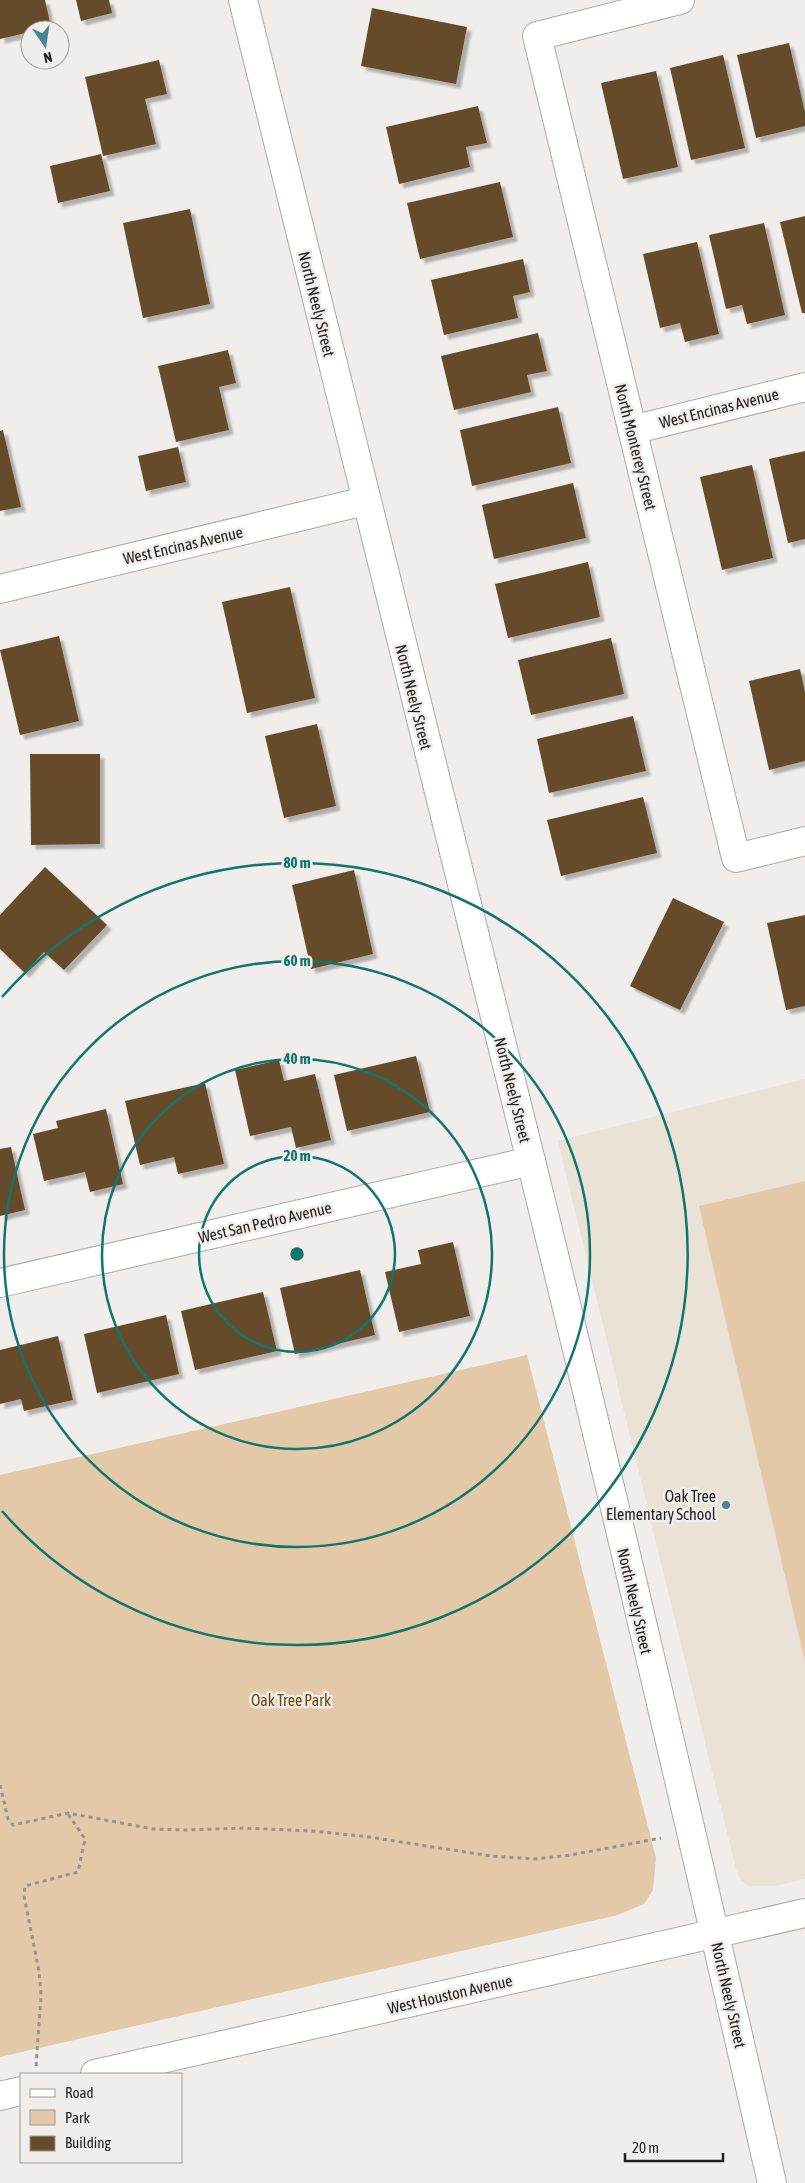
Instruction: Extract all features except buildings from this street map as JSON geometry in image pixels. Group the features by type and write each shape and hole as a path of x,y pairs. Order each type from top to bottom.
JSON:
{"street":[{"name":"North Neely Street","path":"242,0 365,502 531,1162 691,1832 772,2183"},
{"name":"North Monterey Street","path":"680,0 538,36 736,858 805,841"},
{"name":"West Encinas Avenue","path":"632,430 805,387"},
{"name":"West Encinas Avenue","path":"0,589 365,502"},
{"name":"West San Pedro Avenue","path":"0,1283 531,1162"},
{"name":"West Houston Avenue","path":"98,2073 805,1913"},
{"path":"0,2096 20,2091"}],"path":[{"path":"0,1785 8,1819 13,1825 68,1813 153,1829 243,1828 313,1831 369,1837 491,1856 535,1859 691,1832"},
{"path":"36,2073 41,1996 39,1971 24,1896 24,1886 78,1872 85,1839 68,1813"}],"shaded area":[{"name":"Oak Tree Elementary School","path":"805,1079 805,1879 775,1886 750,1886 741,1881 736,1869 558,1141"}],"green space":[{"path":"805,1181 805,1662 699,1206"},
{"name":"Oak Tree Park","path":"527,1355 656,1858 653,1890 644,1904 618,1915 0,2057 0,1475"}],"place":[{"name":"Oak Tree Elementary School","path":"726,1505"}]}
